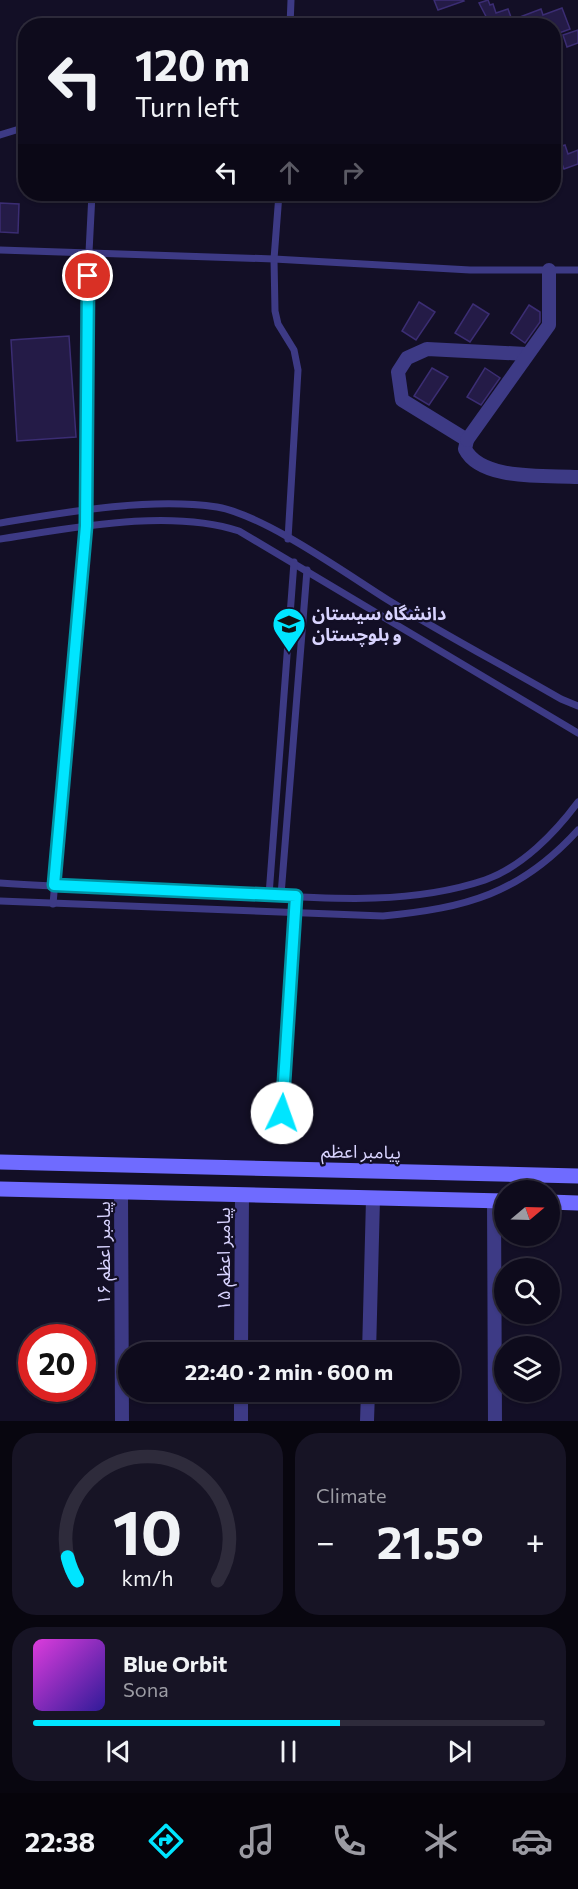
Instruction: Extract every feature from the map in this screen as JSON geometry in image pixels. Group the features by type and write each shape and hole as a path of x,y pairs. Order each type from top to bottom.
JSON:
{"main road":[{"name":"پیامبر اعظم","path":"0,1162 578,1176"},
{"path":"0,1189 494,1201"},
{"path":"560,1202 578,1203"}],"street":[{"path":"549,270 549,325 526,354 467,440 465,449 469,457 496,472 578,477"},
{"path":"467,440 402,400 398,372 407,358 428,349 526,354"},
{"name":"پیامبر اعظم ۱۶","path":"121,1192 122,1421"},
{"name":"پیامبر اعظم ۱۵","path":"242,1195 242,1342"},
{"path":"369,1342 374,1199"},
{"path":"495,1421 497,1246"},
{"path":"241,1402 241,1421"},
{"path":"367,1421 368,1402"}],"lane":[{"path":"290,18 291,0"},
{"path":"0,135 18,129"},
{"path":"53,903 86,526 92,201"},
{"path":"278,201 274,259 275,311 278,324 294,350 298,370 288,539"},
{"path":"0,250 274,259 470,270 578,270"},
{"path":"0,523 86,510 190,504 220,508 247,517 288,539 402,609 561,699 578,706"},
{"path":"217,524 220,508"},
{"path":"0,539 86,526 192,520 217,524 239,531 578,732"},
{"path":"269,895 294,562"},
{"path":"281,895 307,570"},
{"path":"0,883 296,896 414,896 446,891 487,879 510,868 534,850 578,802"},
{"path":"0,901 383,916 449,907 494,894 518,882 545,864 578,830"},
{"path":"282,1113 296,896"}],"building":[{"path":"434,0 463,0 464,1 438,10"},
{"path":"488,0 490,5 493,4 496,13 508,9 511,18 487,18 479,3"},
{"path":"562,8 570,29 561,32 561,18 517,18 541,9 543,15"},
{"path":"578,30 578,43 567,47 563,35"},
{"path":"561,144 562,146 565,145 568,154 578,150 578,164 564,169 561,162"},
{"path":"0,203 19,204 18,233 0,232"},
{"path":"419,302 435,312 416,340 402,331"},
{"path":"473,304 489,314 470,342 455,333"},
{"path":"529,305 540,312 540,322 525,343 511,333"},
{"path":"69,336 76,437 17,441 11,340"},
{"path":"432,368 448,377 429,405 414,396"},
{"path":"485,368 500,378 481,405 467,397"}],"place":[{"name":"دانشگاه سیستان و بلوچستان","path":"289,653"}],"route":[{"path":"88,276 86,526 54,885 296,896 282,1113"}]}
